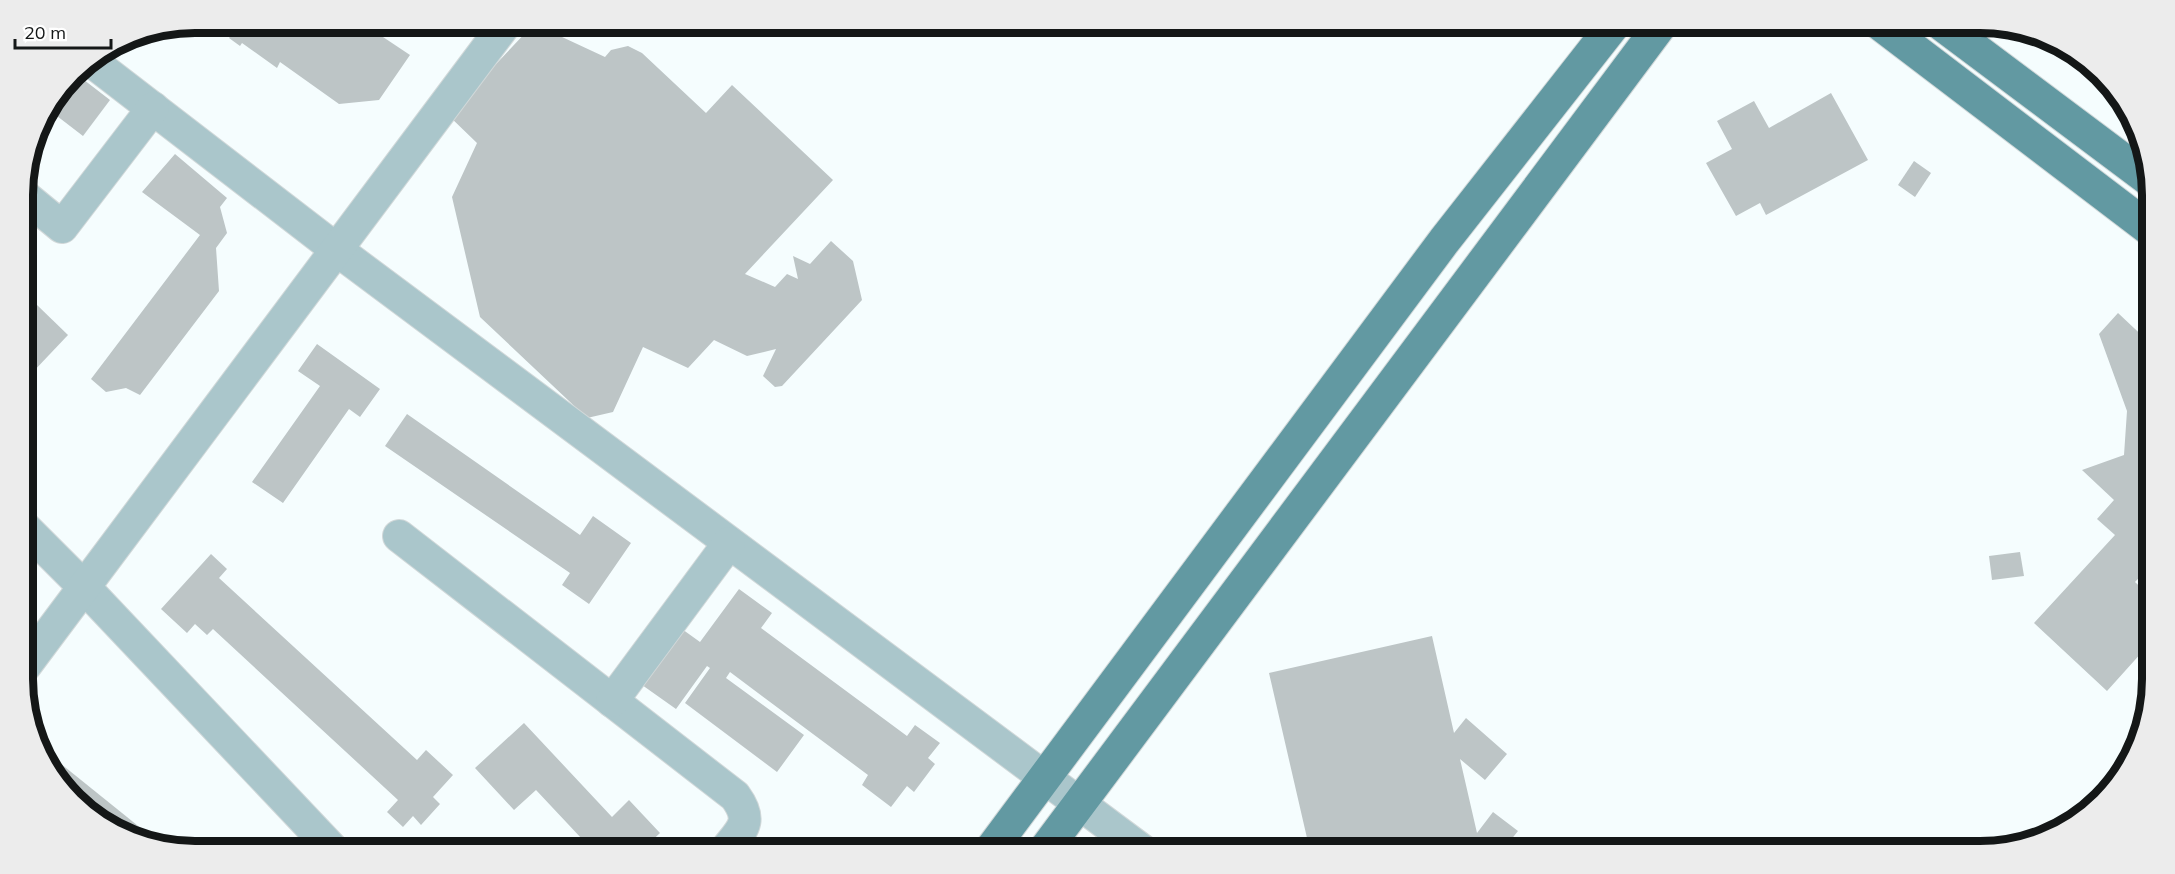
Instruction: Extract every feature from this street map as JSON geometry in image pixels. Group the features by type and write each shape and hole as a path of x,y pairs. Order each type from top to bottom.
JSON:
{"main road":[{"path":"998,841 1444,241 1606,33"},
{"path":"1052,841 1654,33"},
{"path":"1893,33 2142,223"},
{"path":"1955,33 2141,173"}],"street":[{"path":"33,657 498,33"},
{"path":"98,66 337,250 1130,841"},
{"path":"33,203 62,228 153,108"},
{"path":"33,536 325,841"},
{"path":"399,536 735,796 745,809 744,827 733,841"},
{"path":"612,701 729,543"}],"building":[{"path":"233,33 377,33 410,55 379,100 339,104 280,62 277,68 242,43 240,46 229,38"},
{"path":"525,33 553,33 605,57 611,50 628,46 642,53 706,113 732,85 833,180 745,274 775,287 787,274 798,279 793,256 810,264 831,241 853,261 862,300 782,386 775,387 763,376 776,349 747,356 714,340 688,368 643,347 613,412 587,418 480,317 452,197 477,143 448,115"},
{"path":"82,78 110,100 83,136 57,116 49,125 66,96"},
{"path":"1831,93 1868,160 1766,215 1760,203 1736,216 1706,163 1732,149 1717,121 1754,101 1769,128"},
{"path":"175,154 227,198 220,207 227,233 216,248 219,291 140,395 126,388 106,392 91,379 200,235 142,192"},
{"path":"1914,161 1931,173 1915,197 1898,185"},
{"path":"37,305 68,335 33,372 33,309"},
{"path":"2118,313 2142,336 2142,575 2135,582 2142,589 2142,652 2107,691 2034,623 2115,535 2097,519 2114,500 2082,470 2124,455 2127,411 2099,334"},
{"path":"317,344 380,389 360,417 349,409 283,503 252,482 320,386 298,371"},
{"path":"407,414 580,535 593,516 631,543 589,604 562,585 570,573 385,446"},
{"path":"2020,552 2024,576 1992,580 1989,556"},
{"path":"211,554 227,569 219,578 417,760 426,750 453,775 433,797 440,804 421,825 413,816 403,827 387,812 398,800 213,629 207,635 195,624 187,633 161,609"},
{"path":"739,589 772,613 761,628 907,736 915,725 940,743 928,758 935,764 914,792 907,786 891,807 862,785 868,775 730,672 726,678 804,735 777,772 685,703 710,668 707,666 676,709 635,680 675,624 700,642"},
{"path":"1432,636 1454,733 1466,718 1507,754 1485,780 1460,759 1477,833 1493,812 1518,831 1510,841 1308,841 1269,673"},
{"path":"524,723 612,817 629,800 660,833 652,841 580,841 582,839 536,790 514,810 475,768"},
{"path":"54,758 147,833 123,824 88,801 73,786"}]}
